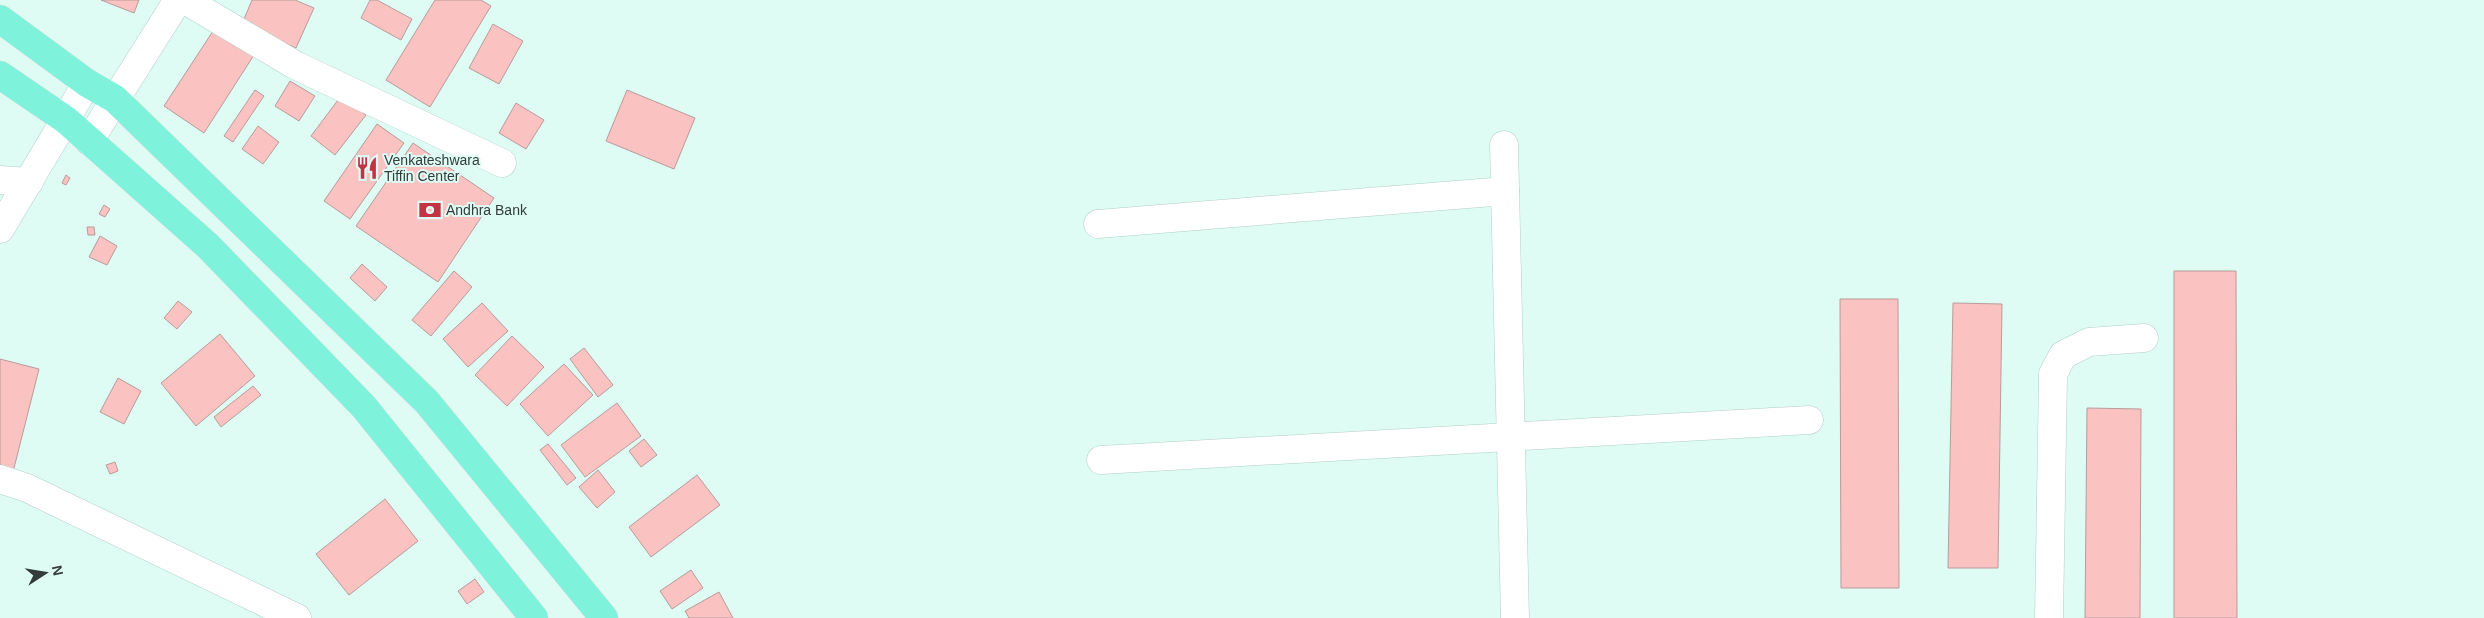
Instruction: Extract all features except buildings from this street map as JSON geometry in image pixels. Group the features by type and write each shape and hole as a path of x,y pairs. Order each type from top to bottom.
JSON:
{"highway":[{"path":"0,19 87,83 116,99 427,402 604,618"},
{"path":"0,75 66,120 208,246 364,407 534,618"}],"street":[{"path":"89,141 178,0"},
{"path":"185,0 295,65 502,162"},
{"path":"0,229 87,83"},
{"path":"1504,145 1515,618"},
{"path":"0,180 29,182"},
{"path":"1098,224 1505,191"},
{"path":"2049,618 2053,374 2063,355 2089,342 2144,338"},
{"path":"1101,460 1809,420"},
{"path":"0,479 27,488 296,618"}],"place":[{"name":"Venkateshwara Tiffin Center","path":"367,168"},
{"name":"Andhra Bank","path":"430,210"}]}
